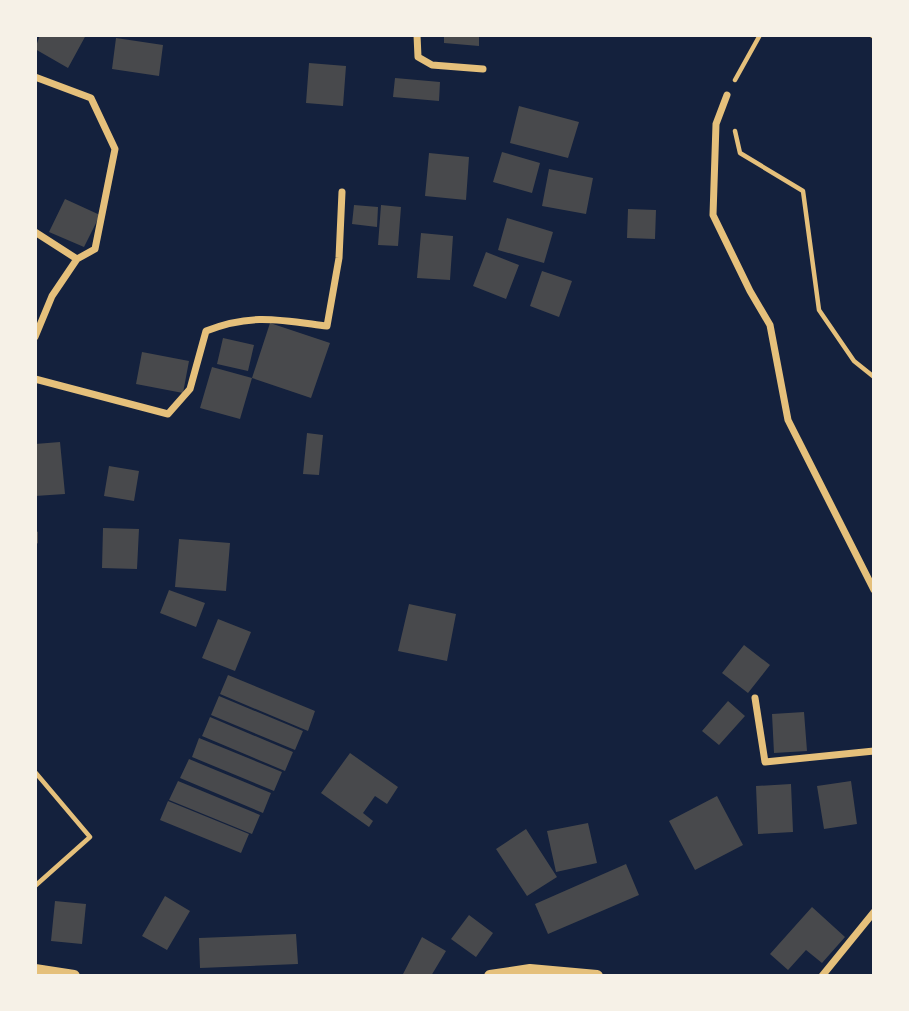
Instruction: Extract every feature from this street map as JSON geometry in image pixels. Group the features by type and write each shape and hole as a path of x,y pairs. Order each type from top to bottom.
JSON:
{"street":[{"path":"417,35 418,57 432,65 483,68"},
{"path":"35,77 91,98 115,149 95,249 78,259 52,296 35,337"},
{"path":"727,95 716,124 713,215 750,291 770,325 788,420 874,590"},
{"path":"35,379 168,414 190,390 206,331 232,320 261,318 327,326 339,258 342,192"},
{"path":"35,232 78,259"},
{"path":"755,698 765,762 874,751"},
{"path":"822,976 874,912"},
{"path":"35,970 74,976"},
{"path":"489,976 530,970 597,976"}],"path":[{"path":"760,35 727,95 740,153 803,191 819,310 854,361 874,377"},
{"path":"35,532 35,543"},
{"path":"35,772 90,837 35,886"}],"building":[{"path":"40,35 86,35 68,68 35,49"},
{"path":"444,35 479,35 479,46 444,43"},
{"path":"116,38 163,45 159,76 112,69"},
{"path":"309,63 346,66 343,106 306,103"},
{"path":"395,78 440,82 439,101 393,97"},
{"path":"519,106 579,122 568,158 510,143"},
{"path":"502,152 540,163 532,193 493,182"},
{"path":"429,153 469,157 466,200 425,196"},
{"path":"549,169 593,178 586,214 542,206"},
{"path":"65,199 100,215 84,247 49,232"},
{"path":"354,205 378,207 377,227 352,224"},
{"path":"381,205 401,207 398,246 378,245"},
{"path":"628,209 656,210 655,239 627,238"},
{"path":"507,218 553,232 544,263 498,250"},
{"path":"421,233 453,236 450,280 417,278"},
{"path":"486,252 519,265 506,299 473,286"},
{"path":"542,271 572,281 559,317 530,306"},
{"path":"270,323 330,343 311,398 252,378"},
{"path":"223,338 254,345 248,371 217,364"},
{"path":"142,352 189,361 183,393 136,384"},
{"path":"212,367 252,378 240,419 200,408"},
{"path":"307,433 323,435 319,475 303,474"},
{"path":"60,442 65,494 35,496 35,444"},
{"path":"109,466 139,471 134,501 104,496"},
{"path":"103,528 139,529 137,569 102,568"},
{"path":"179,539 230,543 226,591 175,587"},
{"path":"169,590 205,603 196,627 160,613"},
{"path":"409,604 456,614 447,661 398,651"},
{"path":"218,619 251,632 235,671 202,658"},
{"path":"744,645 770,665 748,693 722,673"},
{"path":"228,675 315,711 308,731 220,694"},
{"path":"219,696 303,731 295,750 211,715"},
{"path":"728,701 745,716 719,745 702,731"},
{"path":"804,712 807,751 774,753 772,714"},
{"path":"210,717 293,752 285,771 202,736"},
{"path":"199,738 282,772 274,791 192,757"},
{"path":"350,753 398,787 387,804 375,796 363,813 373,821 369,827 321,793"},
{"path":"189,759 271,793 263,813 180,778"},
{"path":"178,781 260,815 252,834 169,800"},
{"path":"851,781 857,824 824,829 817,786"},
{"path":"791,784 793,832 758,834 756,786"},
{"path":"717,796 743,845 695,870 669,821"},
{"path":"168,801 249,834 241,853 160,820"},
{"path":"588,823 597,863 556,872 547,831"},
{"path":"526,829 557,877 527,896 496,849"},
{"path":"626,864 639,895 548,934 535,904"},
{"path":"165,896 190,911 167,950 142,936"},
{"path":"55,901 86,904 82,944 51,941"},
{"path":"812,907 845,937 822,963 806,950 788,970 770,954"},
{"path":"469,915 493,933 476,957 451,939"},
{"path":"296,934 298,964 200,968 199,938"},
{"path":"422,937 446,951 431,976 402,976"}]}
